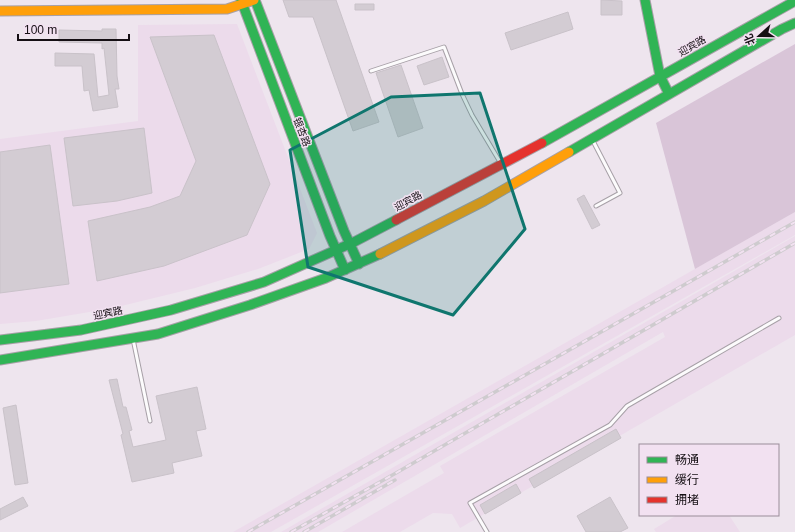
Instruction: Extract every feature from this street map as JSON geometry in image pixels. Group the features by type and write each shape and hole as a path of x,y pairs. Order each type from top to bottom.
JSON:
{"main road":[{"path":"0,10 227,9 242,2 255,0"},
{"name":"银杏路","path":"255,0 344,231 359,264"},
{"path":"645,0 660,76 669,94"},
{"name":"迎宾路","path":"0,340 82,330 171,310 264,282 350,244 502,165 795,1"},
{"name":"银杏路","path":"242,2 336,250 345,270"},
{"path":"0,360 158,334 250,305 345,270 390,250 484,201 795,23"}],"lane":[{"path":"371,71 444,47 462,94 472,115 502,165"},
{"path":"592,138 620,193 596,206"},
{"path":"487,532 470,502 610,425 627,406 779,318"},
{"path":"133,338 150,421"}],"highlighted area":[{"path":"480,93 525,229 453,315 308,267 290,150 391,97"}],"shaded area":[{"path":"237,24 317,233 309,249 258,269 195,288 113,308 36,321 0,324 0,139 138,121 138,25"},
{"path":"795,44 795,212 695,269 656,123"},
{"path":"795,212 795,235 271,532 233,532"},
{"path":"795,236 795,335 460,528 452,514 433,513 400,532 342,532 444,473 440,466 665,337 663,332 318,532 281,532"},
{"path":"675,516 730,516 740,532 656,532 654,529"}],"building":[{"path":"283,0 336,0 379,122 353,131 313,17 289,17"},
{"path":"601,0 622,1 622,15 601,15"},
{"path":"355,4 374,4 374,10 355,10"},
{"path":"568,12 573,29 511,50 505,33"},
{"path":"102,29 116,29 117,76 119,89 115,89 118,107 93,111 89,90 84,91 82,66 55,66 55,53 94,54 98,97 109,95 104,48 102,49 102,43 59,42 59,30 102,31"},
{"path":"214,35 270,184 247,235 164,266 97,281 88,221 150,207 180,196 196,161 150,37"},
{"path":"442,57 449,77 424,85 417,66"},
{"path":"401,65 423,128 398,137 376,73"},
{"path":"144,128 152,193 117,201 73,206 64,138"},
{"path":"50,145 69,284 0,293 0,152"},
{"path":"584,195 600,225 592,229 577,199"},
{"path":"117,379 123,407 126,407 132,430 129,431 133,447 166,440 156,396 197,387 206,429 196,431 202,456 172,463 174,473 132,482 121,435 123,434 109,380"},
{"path":"16,405 28,483 15,485 3,408"},
{"path":"616,429 621,438 534,488 529,479"},
{"path":"516,484 521,493 485,514 480,505"},
{"path":"23,497 28,506 0,520 0,509"},
{"path":"610,497 628,528 620,532 586,532 577,516"}],"railway":[{"path":"248,532 795,222"},
{"path":"291,532 795,243"},
{"path":"304,532 395,480"}],"traffic: fast":[{"path":"241,0 330,236 345,270"},
{"path":"255,0 344,231 359,264"},
{"path":"645,0 660,76 669,94"},
{"path":"542,143 795,1"},
{"path":"569,152 782,29 795,23"},
{"path":"0,340 81,330 171,310 264,282 354,242 396,220"},
{"path":"0,360 158,334 250,305 326,278 380,254"}],"traffic: slow":[{"path":"0,11 227,9 254,0"},
{"path":"380,254 484,201 569,152"}],"traffic: jam":[{"path":"396,220 542,143"}]}
